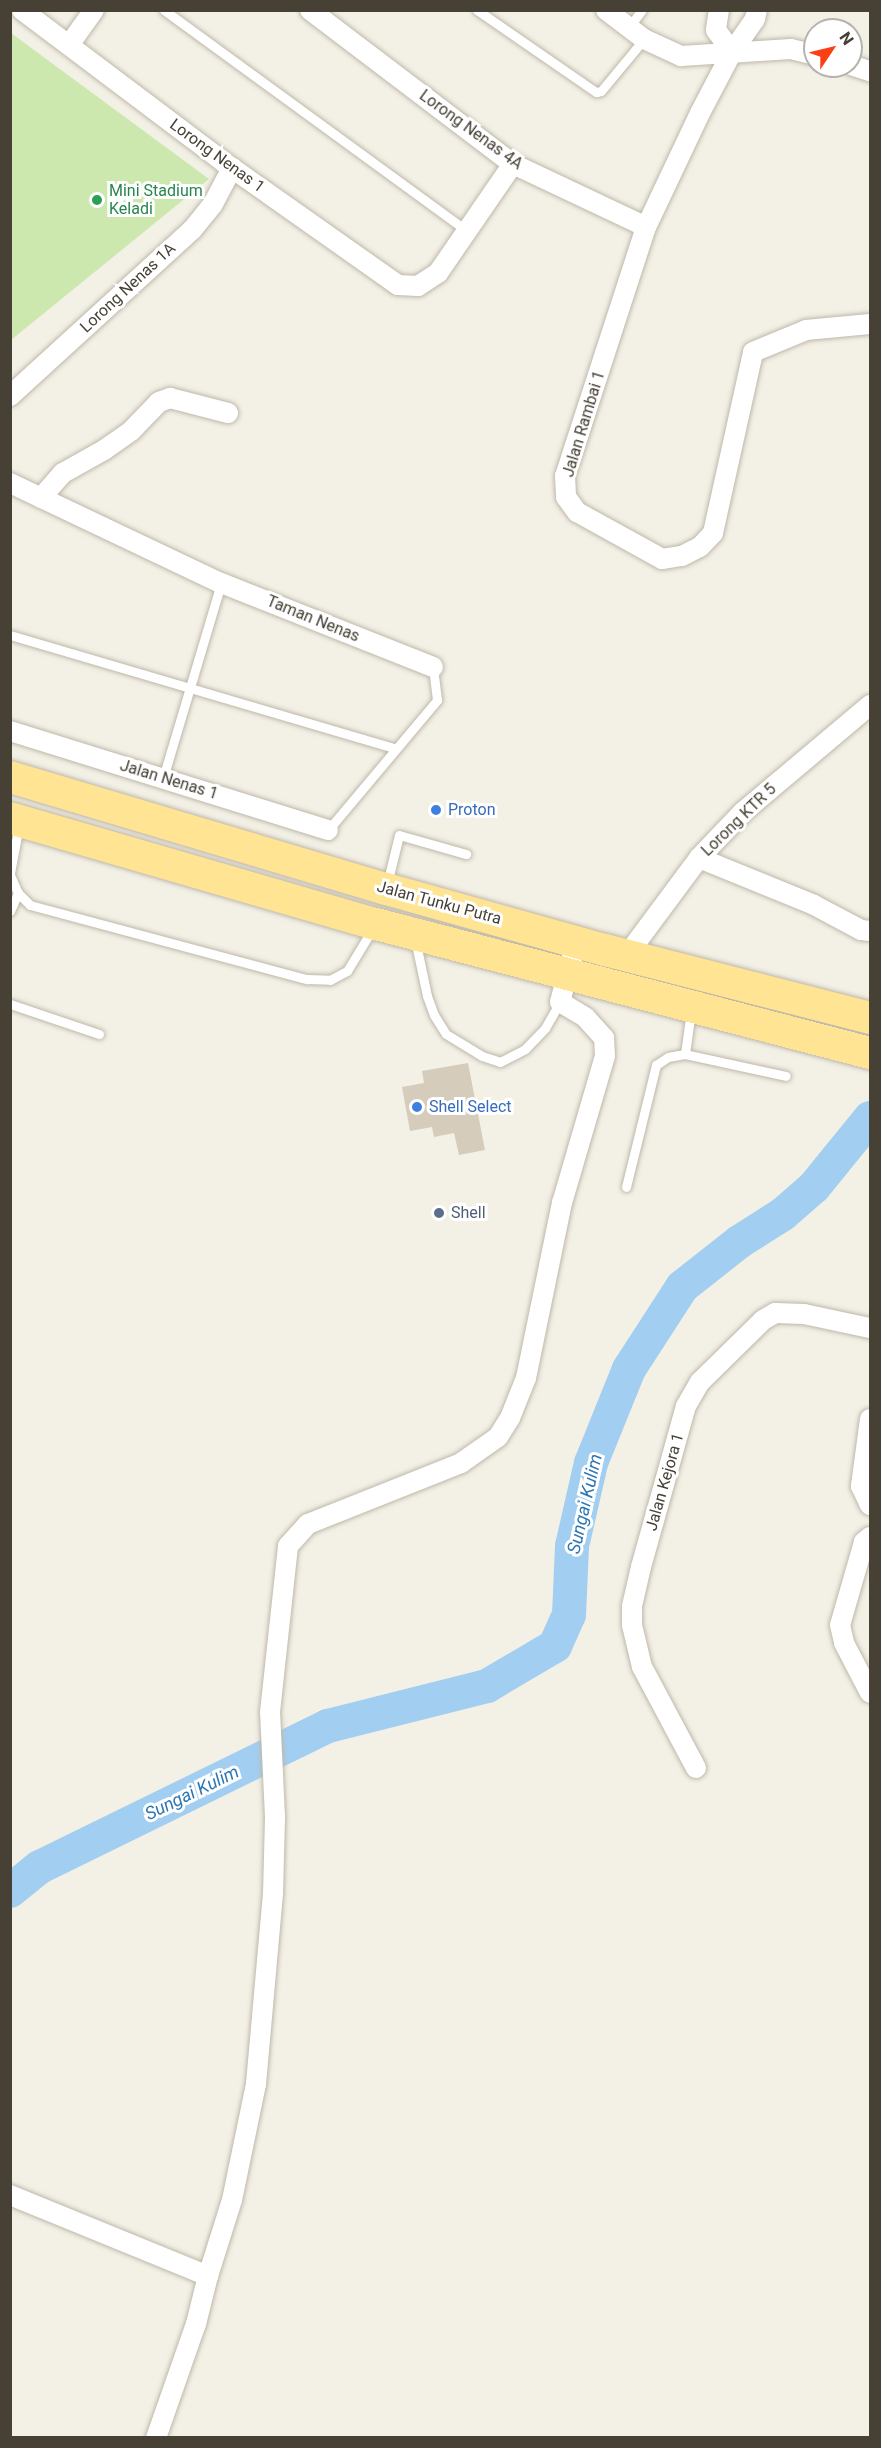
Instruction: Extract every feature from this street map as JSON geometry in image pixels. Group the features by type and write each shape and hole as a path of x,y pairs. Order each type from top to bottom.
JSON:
{"main road":[{"name":"Jalan Tunku Putra","path":"10,777 386,889 576,942 862,1016"},
{"path":"15,819 414,934 564,987 692,1006 858,1050"}],"street":[{"name":"Lorong Nenas 1","path":"22,10 232,168 398,285 418,286 438,273 466,230"},
{"path":"69,45 94,10"},
{"name":"Lorong Nenas 4A","path":"310,10 513,164 646,227"},
{"path":"606,10 636,33 681,56 790,50 803,53"},
{"path":"719,10 716,30 732,52"},
{"name":"Jalan Rambai 1","path":"757,10 755,19 732,52 646,227 565,476 566,497 577,512 662,559 682,556 700,548 713,533 753,352 806,330 870,324"},
{"path":"466,230 513,164"},
{"name":"Lorong Nenas 1A","path":"10,396 192,230 213,204 232,168"},
{"path":"41,498 63,473 104,450 131,431 159,402 170,399 228,413"},
{"name":"Taman Nenas","path":"10,483 221,583 433,667"},
{"name":"Lorong KTR 5","path":"627,955 699,858 743,812 870,705"},
{"name":"Jalan Nenas 1","path":"10,730 328,830"},
{"path":"699,858 814,904 861,930 870,931"},
{"path":"156,2438 196,2324 208,2276 232,2200 256,2084 273,1894 275,1817 270,1712 288,1546 308,1524 461,1463 498,1437 522,1388 562,1203 605,1056 604,1038 585,1017 564,987 576,942"},
{"name":"Jalan Kejora 1","path":"696,1768 642,1667 632,1625 632,1606 641,1567 687,1406 700,1382 764,1320 775,1313 804,1314 870,1328"},
{"path":"870,1419 861,1486 870,1505"},
{"path":"870,1537 864,1542 840,1625 844,1642 870,1693"},
{"path":"10,2195 208,2276"}],"lane":[{"path":"164,10 466,230"},
{"path":"477,10 596,92 601,90 636,33 642,10"},
{"path":"163,778 221,583"},
{"path":"10,635 395,748"},
{"name":"Taman Nenas","path":"328,830 437,700 433,667"},
{"path":"15,819 10,874 18,893 30,905 306,979 330,980 347,971 376,924"},
{"path":"386,889 399,835 466,854"},
{"path":"10,911 18,893"},
{"path":"414,934 427,996 434,1015 446,1034 482,1056 500,1062 525,1049 545,1028 564,987"},
{"path":"10,1004 99,1034"},
{"path":"685,1054 692,1006"},
{"path":"626,1187 656,1065 668,1057 685,1054 786,1076"}],"green space":[{"name":"Mini Stadium Keladi","path":"11,33 209,179 11,340"}],"building":[{"path":"468,1063 485,1150 459,1155 454,1133 434,1137 432,1127 410,1131 402,1087 424,1083 422,1071"}],"waterway":[{"name":"Sungai Kulim","path":"10,1891 40,1867 328,1726 487,1686 555,1646 569,1615 572,1546 591,1463 629,1369 682,1287 739,1242 783,1214 814,1187 870,1118"}],"place":[{"name":"Mini Stadium Keladi","path":"97,200"},
{"name":"Proton","path":"436,810"},
{"name":"Shell Select","path":"417,1107"},
{"name":"Shell","path":"439,1213"}]}
